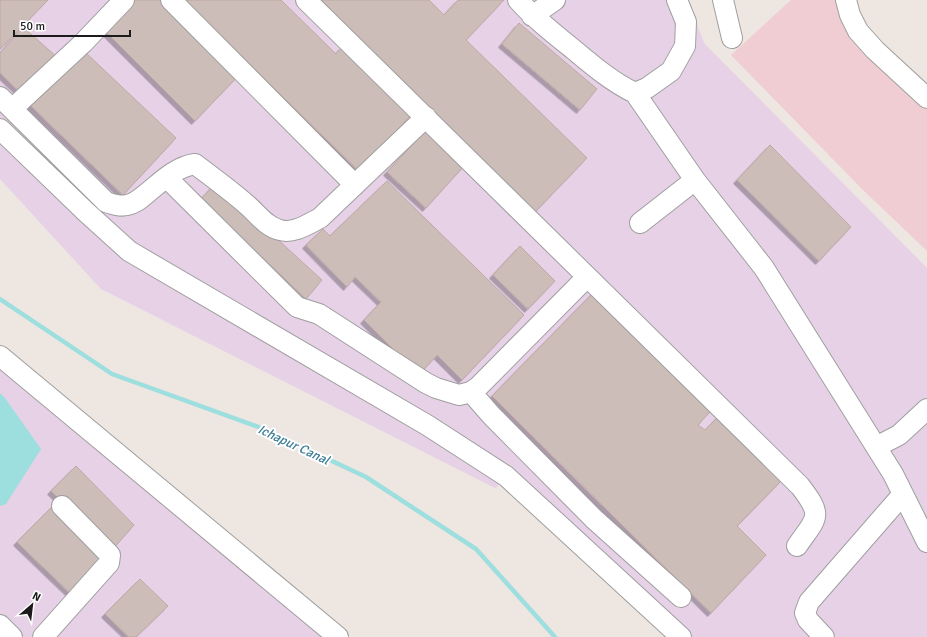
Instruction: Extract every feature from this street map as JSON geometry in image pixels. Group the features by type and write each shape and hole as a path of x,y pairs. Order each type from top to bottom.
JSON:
{"street":[{"path":"124,0 83,42 6,103 106,202 118,206 127,206 138,200 176,170 195,164 247,204 268,224 279,230 290,231 305,226 320,218 426,117"},
{"path":"171,0 355,185"},
{"path":"306,0 800,486 815,507 816,516 813,523 797,546"},
{"path":"518,0 532,16 589,62 635,93 695,180 764,268 876,447 903,494 927,542"},
{"path":"532,16 555,0"},
{"path":"635,93 647,88 671,71 685,46 686,22 677,0"},
{"path":"722,0 732,38"},
{"path":"846,0 850,15 858,31 875,50 927,98"},
{"path":"0,129 86,212 129,250 427,425 506,476 681,637"},
{"path":"167,178 297,307 319,314 436,388 459,395 471,392 587,277"},
{"path":"640,223 695,180"},
{"path":"0,356 338,637"},
{"path":"471,392 491,415 594,519 681,597"},
{"path":"876,447 899,435 927,410"},
{"path":"824,637 808,620 805,613 809,602 903,494"},
{"path":"43,637 109,563 110,558 110,555 62,506"},
{"path":"0,625 12,637"}],"shaded area":[{"path":"0,0 688,0 704,43 927,268 927,637 686,637 512,475 495,488 101,289 0,179"},
{"path":"791,0 838,0 927,104 927,251 862,189 731,55"},
{"path":"0,359 336,637 0,637"}],"water":[{"path":"0,393 41,449 6,504 0,506"}],"building":[{"path":"0,0 48,0 0,49"},
{"path":"134,0 161,0 239,75 195,121 105,31"},
{"path":"183,0 281,0 336,54 343,46 412,114 359,171"},
{"path":"317,0 429,0 444,15 458,0 504,0 466,40 587,158 535,212"},
{"path":"519,23 597,89 580,110 502,44"},
{"path":"23,27 58,58 23,95 0,73 0,53"},
{"path":"84,51 176,138 123,195 30,105"},
{"path":"426,130 464,166 426,208 387,172"},
{"path":"770,145 851,227 819,261 737,180"},
{"path":"387,181 524,315 462,380 437,355 419,375 364,320 381,302 355,277 347,287 306,245 323,229 330,236"},
{"path":"216,183 322,280 306,299 201,199"},
{"path":"520,246 555,281 528,309 493,275"},
{"path":"594,292 714,407 698,425 705,430 721,414 785,477 737,526 766,555 711,613 492,396"},
{"path":"76,466 134,525 112,550 51,491"},
{"path":"55,504 107,554 71,594 17,542"},
{"path":"140,579 168,606 136,637 129,637 105,614"}],"waterway":[{"name":"Ichapur Canal","path":"0,299 112,374 264,429 366,477 476,549 555,637"}]}
